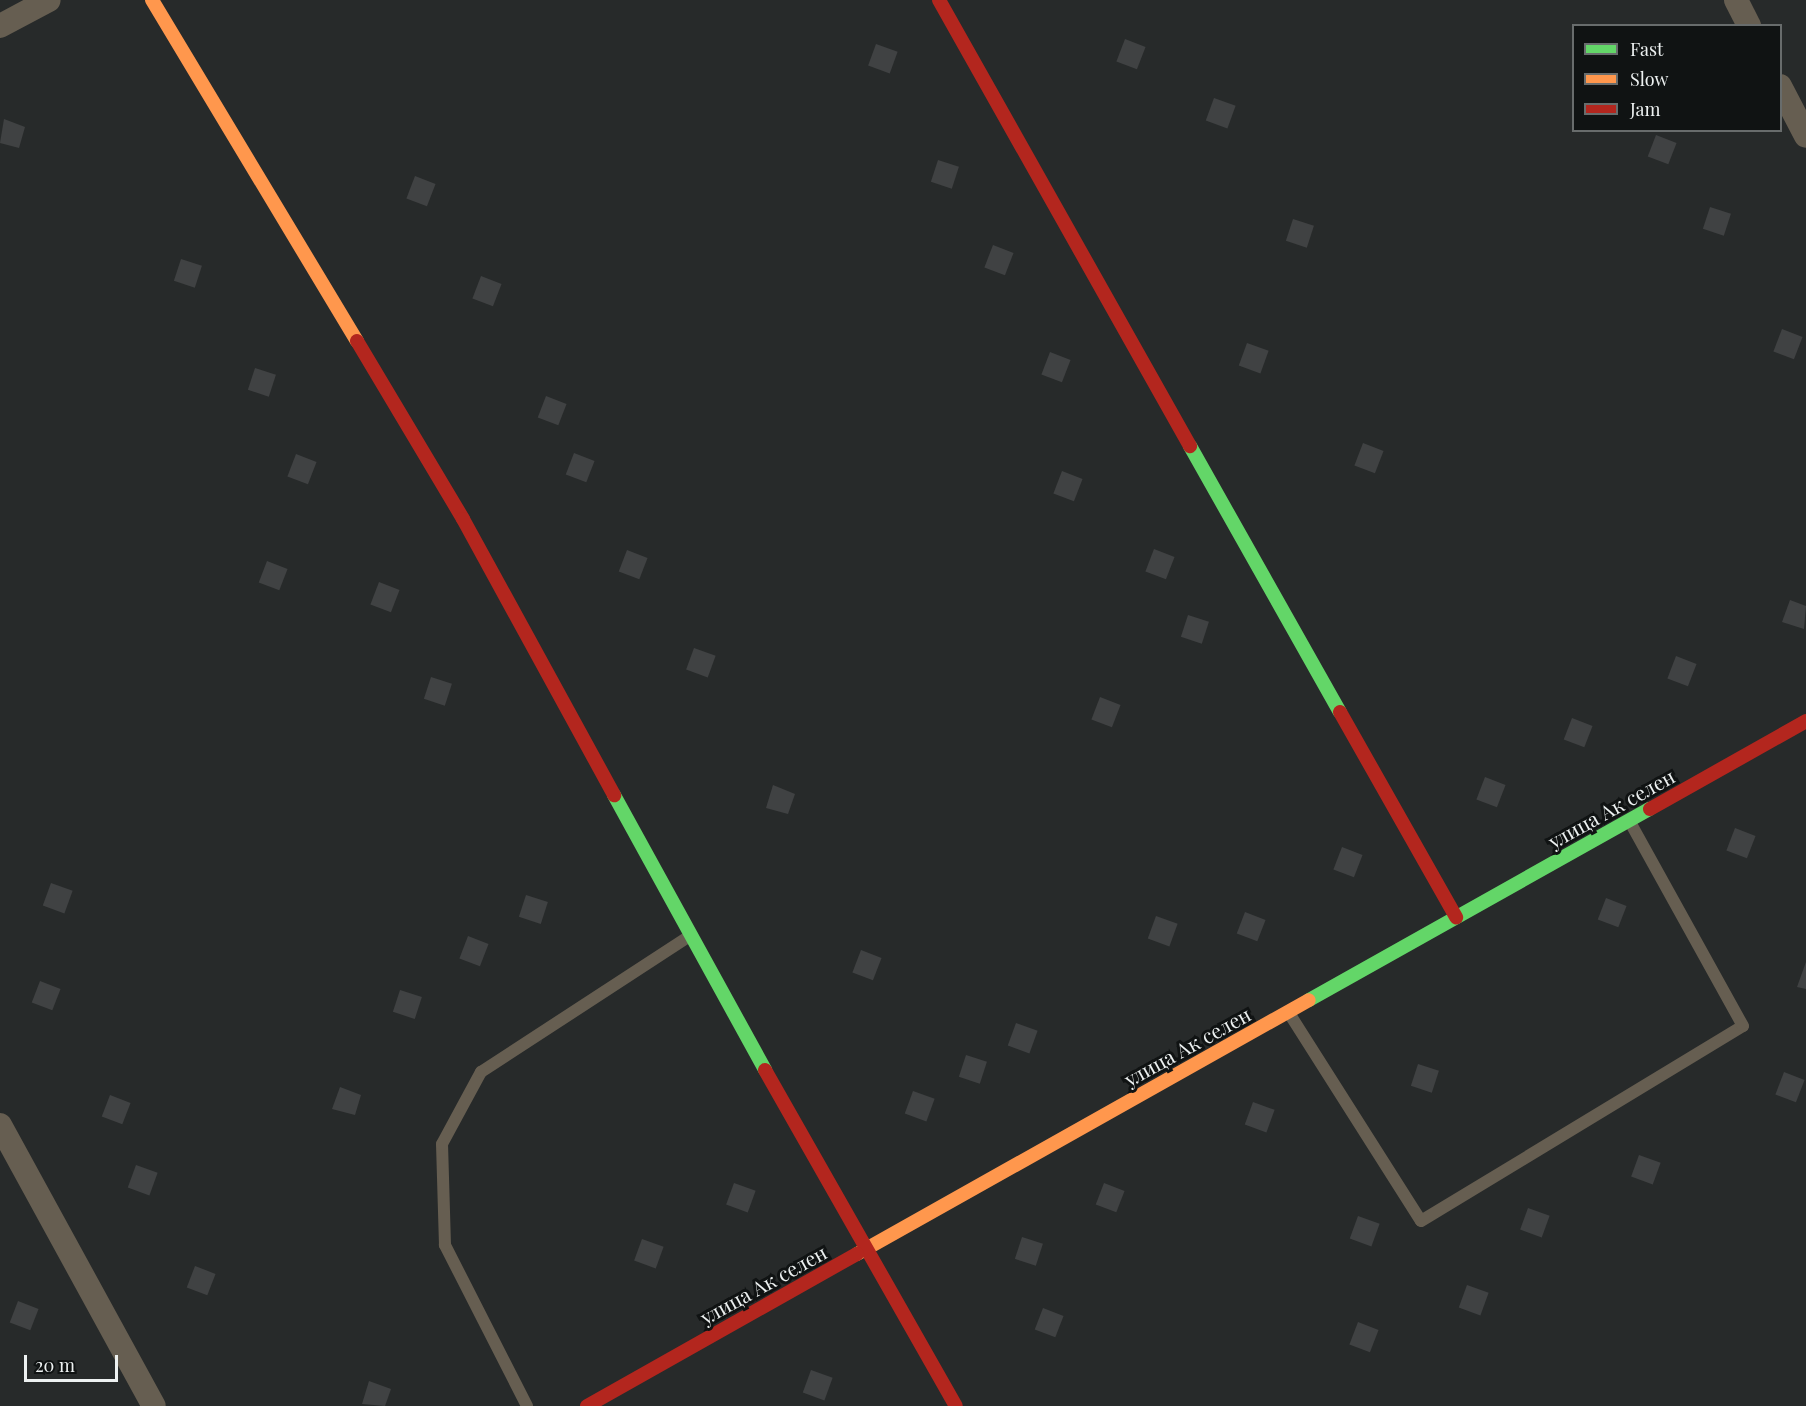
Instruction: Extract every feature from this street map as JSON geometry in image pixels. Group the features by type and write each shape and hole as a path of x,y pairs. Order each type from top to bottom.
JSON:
{"street":[{"path":"0,26 49,0"},
{"path":"152,0 463,519 863,1250 956,1406"},
{"path":"939,0 1456,917"},
{"path":"1736,0 1748,24"},
{"path":"1782,90 1806,136"},
{"name":"улица Ак селен","path":"587,1406 1806,721"},
{"path":"0,1125 154,1406"}],"lane":[{"path":"1288,1012 1421,1221 1743,1026 1629,820"},
{"path":"527,1406 445,1245 441,1144 481,1072 691,935"}],"building":[{"path":"1125,39 1146,47 1137,69 1116,61"},
{"path":"876,44 898,52 890,73 868,66"},
{"path":"1214,98 1236,106 1227,128 1206,121"},
{"path":"4,119 25,127 19,148 0,143"},
{"path":"1656,135 1677,143 1668,164 1648,156"},
{"path":"938,160 959,167 952,189 931,182"},
{"path":"415,176 436,184 427,206 406,198"},
{"path":"1710,207 1731,214 1724,236 1703,229"},
{"path":"1293,219 1314,226 1307,248 1286,241"},
{"path":"993,245 1014,253 1005,275 984,267"},
{"path":"181,259 202,266 195,288 174,281"},
{"path":"481,276 502,284 493,306 472,298"},
{"path":"1782,329 1803,337 1794,359 1773,351"},
{"path":"1247,343 1269,351 1260,373 1239,366"},
{"path":"1050,352 1071,360 1062,382 1041,374"},
{"path":"255,368 276,375 269,397 248,390"},
{"path":"546,396 567,404 558,425 538,417"},
{"path":"1363,443 1384,451 1375,473 1354,465"},
{"path":"574,453 595,461 586,482 566,474"},
{"path":"296,454 317,462 308,484 287,476"},
{"path":"1062,471 1083,479 1074,501 1053,493"},
{"path":"1154,549 1175,557 1166,579 1145,571"},
{"path":"627,550 648,558 639,579 619,571"},
{"path":"267,561 288,569 279,590 259,582"},
{"path":"379,582 400,590 391,612 370,604"},
{"path":"1790,600 1806,606 1804,629 1782,622"},
{"path":"1188,615 1209,622 1202,644 1181,637"},
{"path":"694,648 716,656 708,677 686,670"},
{"path":"1676,656 1697,664 1688,686 1667,678"},
{"path":"431,677 452,684 445,706 424,699"},
{"path":"1100,697 1121,705 1112,727 1091,719"},
{"path":"1572,718 1593,726 1584,747 1564,739"},
{"path":"1485,777 1506,785 1497,807 1476,799"},
{"path":"773,785 795,794 788,814 766,808"},
{"path":"1735,828 1756,836 1747,858 1726,850"},
{"path":"1342,847 1363,855 1354,877 1333,869"},
{"path":"51,883 73,891 64,913 43,906"},
{"path":"526,895 548,902 541,924 519,917"},
{"path":"1606,898 1627,906 1618,927 1598,919"},
{"path":"1245,912 1266,920 1257,941 1237,933"},
{"path":"1156,916 1178,924 1169,946 1148,939"},
{"path":"468,936 489,944 480,966 459,958"},
{"path":"861,950 882,958 873,980 852,972"},
{"path":"1806,962 1806,989 1797,987"},
{"path":"40,981 61,989 52,1010 32,1002"},
{"path":"400,990 422,997 415,1019 393,1012"},
{"path":"1016,1023 1038,1031 1029,1053 1008,1046"},
{"path":"966,1055 987,1062 980,1084 959,1077"},
{"path":"1418,1064 1439,1071 1432,1093 1411,1086"},
{"path":"1784,1072 1805,1080 1796,1102 1775,1094"},
{"path":"340,1087 361,1095 355,1115 332,1109"},
{"path":"913,1091 935,1099 926,1121 905,1114"},
{"path":"110,1095 131,1103 122,1124 102,1116"},
{"path":"1253,1102 1275,1110 1266,1132 1245,1125"},
{"path":"1639,1155 1661,1163 1653,1184 1631,1177"},
{"path":"136,1165 158,1173 149,1195 128,1188"},
{"path":"734,1183 756,1191 748,1212 726,1205"},
{"path":"1104,1183 1125,1191 1116,1212 1096,1204"},
{"path":"1528,1208 1550,1216 1542,1237 1520,1230"},
{"path":"1358,1216 1380,1224 1371,1246 1350,1239"},
{"path":"1022,1237 1043,1244 1036,1266 1015,1259"},
{"path":"642,1239 664,1247 656,1268 634,1261"},
{"path":"195,1266 216,1274 207,1295 187,1287"},
{"path":"1467,1285 1489,1293 1480,1315 1459,1308"},
{"path":"18,1301 39,1309 30,1330 10,1322"},
{"path":"1043,1308 1064,1316 1055,1337 1035,1329"},
{"path":"1358,1322 1379,1330 1370,1352 1349,1344"},
{"path":"811,1370 833,1378 824,1400 803,1393"},
{"path":"369,1381 391,1389 385,1406 362,1404"}],"traffic: fast":[{"path":"1190,446 1340,712"},
{"path":"614,795 765,1070"},
{"path":"1309,1000 1650,809"}],"traffic: slow":[{"path":"152,0 357,341"},
{"path":"857,1254 1309,1000"}],"traffic: jam":[{"path":"939,0 1190,446"},
{"path":"357,341 463,519 614,795"},
{"path":"1340,712 1456,917"},
{"path":"1650,809 1806,721"},
{"path":"765,1070 956,1406"},
{"path":"587,1406 857,1254"}]}
